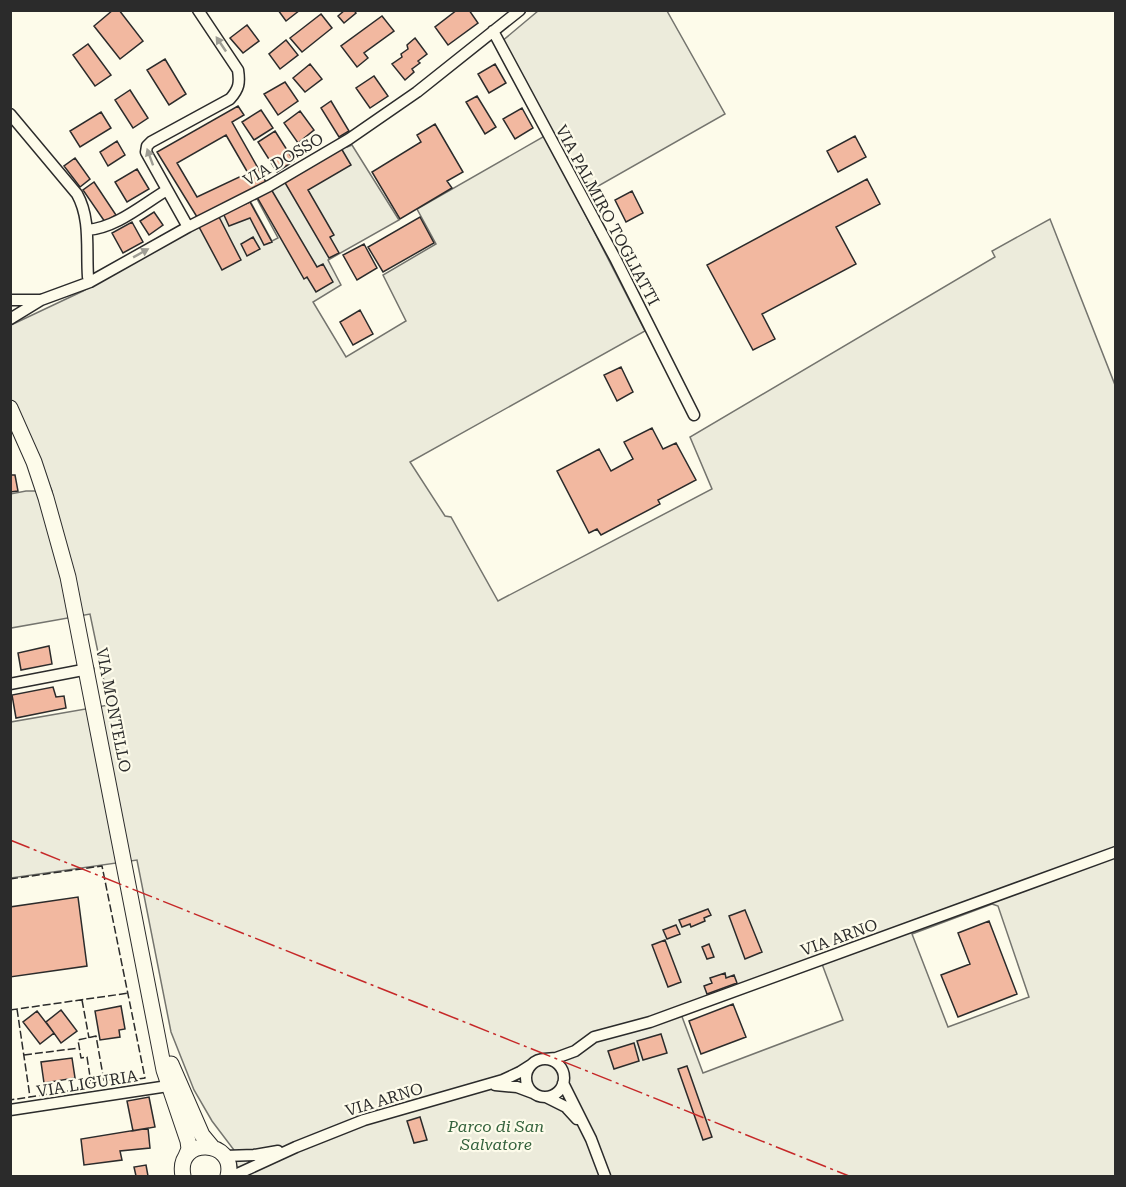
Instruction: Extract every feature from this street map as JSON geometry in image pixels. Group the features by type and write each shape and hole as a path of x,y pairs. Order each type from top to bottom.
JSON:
{"street":[{"path":"188,227 146,152 147,146 230,99 238,90 240,80 238,70 198,10"},
{"name":"VIA DOSSO","path":"10,320 41,300 90,282 188,227 269,186 349,139 417,93 520,10"},
{"name":"VIA PALMIRO TOGLIATTI","path":"493,32 610,249 694,415"},
{"path":"10,114 83,205 90,282"},
{"path":"87,230 113,223 166,190"},
{"name":"VIA DOSSO","path":"10,300 41,300"},
{"name":"VIA MONTELLO","path":"10,408 34,462 68,577 88,669 168,1086 188,1141 189,1149 182,1170 183,1176"},
{"path":"10,684 88,669"},
{"name":"VIA ARNO","path":"544,1059 556,1058 575,1051 594,1037 650,1022 1116,852"},
{"name":"VIA MONTELLO","path":"157,1027 169,1060 207,1141"},
{"name":"VIA ARNO","path":"563,1078 575,1051"},
{"path":"591,1139 566,1107 533,1093 526,1080 531,1065 544,1059 556,1063 591,1139 605,1176"},
{"name":"VIA ARNO","path":"233,1176 296,1147 364,1120 514,1076 531,1065"},
{"path":"546,1097 557,1093 563,1078"},
{"name":"VIA MONTELLO","path":"168,1086 174,1088 186,1115 207,1141"},
{"name":"VIA LIGURIA","path":"10,1110 168,1086"},
{"name":"VIA ARNO","path":"483,1086 517,1087 533,1093"},
{"path":"186,1156 207,1141 225,1156 228,1176"},
{"name":"VIA ARNO","path":"225,1156 254,1155 296,1147"}],"green space":[{"name":"Parco di San Salvatore","path":"538,11 667,11 725,114 577,198 645,331 410,462 445,516 451,517 498,601 712,489 690,437 995,257 992,251 1050,219 1115,385 1115,1176 239,1176 234,1150 212,1121 194,1090 171,1032 137,860 11,878 11,722 109,705 90,614 11,628 10,494 26,491 52,491 11,400 11,325 83,291 175,237 250,201 272,241 278,238 256,197 345,144 347,147 352,145 399,220 328,260 341,285 313,302 346,357 406,321 383,275 436,244 417,209 550,133 501,42","holes":["992,904 998,906 1029,997 948,1027 912,934","822,964 843,1020 703,1073 681,1014"]}],"building":[{"path":"113,10 119,10 143,41 120,59 94,26"},
{"path":"278,10 300,10 286,21"},
{"path":"345,10 354,10 356,13 344,23 338,16"},
{"path":"457,10 469,10 478,23 448,45 435,27"},
{"path":"321,14 332,28 302,52 290,38"},
{"path":"382,16 394,31 364,53 368,58 357,67 341,46"},
{"path":"247,25 259,41 243,53 230,38"},
{"path":"415,38 427,54 418,61 420,63 412,69 414,72 405,80 392,64 402,57 401,54 408,49 407,45"},
{"path":"286,40 298,55 280,69 269,54"},
{"path":"88,44 111,75 95,86 73,55"},
{"path":"165,59 186,94 169,105 147,70"},
{"path":"310,64 322,79 305,92 293,78"},
{"path":"495,64 506,83 489,93 478,74"},
{"path":"374,76 388,96 370,108 356,88"},
{"path":"285,82 298,101 278,115 264,94"},
{"path":"130,90 148,118 133,128 115,100"},
{"path":"477,96 496,127 485,134 466,102"},
{"path":"331,101 349,131 339,137 321,108"},
{"path":"238,106 244,115 232,122 267,184 197,217 157,152","holes":["226,135 248,173 197,197 177,163"]},
{"path":"522,108 533,128 515,139 503,119"},
{"path":"261,110 273,128 254,140 242,122"},
{"path":"300,111 314,130 298,143 284,123"},
{"path":"101,112 111,128 80,147 70,131"},
{"path":"435,124 463,172 447,181 452,188 400,219 372,172 421,142 417,135"},
{"path":"275,131 294,161 277,172 258,142"},
{"path":"855,136 866,157 838,172 827,151"},
{"path":"117,141 125,155 108,166 100,152"},
{"path":"341,148 351,165 308,190 334,235 330,237 339,253 329,258 284,181"},
{"path":"75,158 90,179 80,187 64,166"},
{"path":"137,169 149,189 127,202 115,182"},
{"path":"867,179 880,204 836,227 856,264 762,314 775,339 753,350 707,265"},
{"path":"94,182 116,215 105,222 83,190"},
{"path":"271,189 317,267 323,264 333,282 316,292 307,277 304,279 257,197"},
{"path":"632,191 643,213 626,222 615,200"},
{"path":"250,202 272,242 264,245 250,218 229,226 223,213"},
{"path":"154,212 163,225 149,235 140,221"},
{"path":"218,215 241,260 222,270 198,225"},
{"path":"420,217 434,243 383,272 368,247"},
{"path":"132,222 143,242 123,253 112,233"},
{"path":"253,237 260,249 247,256 241,244"},
{"path":"364,244 377,268 357,280 343,255"},
{"path":"360,310 373,334 353,345 340,322"},
{"path":"621,367 633,392 617,401 604,375"},
{"path":"652,428 663,449 676,443 696,480 658,500 660,504 601,535 597,529 589,533 557,471 599,449 611,471 633,459 624,442"},
{"path":"10,475 15,475 18,491 10,492"},
{"path":"49,646 52,664 21,670 18,653"},
{"path":"53,687 56,697 64,696 66,708 16,718 12,695"},
{"path":"78,897 87,966 10,977 10,907"},
{"path":"708,909 711,915 704,918 705,921 691,927 690,924 682,927 679,920"},
{"path":"745,910 762,952 745,959 729,916"},
{"path":"989,921 1017,994 958,1017 941,975 970,964 958,933"},
{"path":"676,925 680,934 667,939 663,930"},
{"path":"665,940 681,982 668,987 652,945"},
{"path":"709,944 714,957 707,959 702,947"},
{"path":"725,973 726,978 734,975 737,983 707,994 704,986 712,983 710,978"},
{"path":"733,1004 746,1037 701,1054 689,1021"},
{"path":"121,1006 125,1029 119,1030 120,1037 100,1040 95,1011"},
{"path":"61,1010 77,1031 61,1043 46,1022"},
{"path":"37,1011 54,1033 40,1044 23,1022"},
{"path":"661,1034 667,1053 643,1060 637,1041"},
{"path":"634,1043 639,1061 614,1069 608,1051"},
{"path":"72,1058 75,1078 44,1083 41,1062"},
{"path":"687,1066 712,1137 703,1140 678,1069"},
{"path":"149,1097 155,1127 133,1131 127,1101"},
{"path":"420,1117 427,1140 414,1143 407,1121"},
{"path":"148,1128 150,1148 120,1151 122,1160 84,1165 81,1139"},
{"path":"146,1165 148,1176 136,1176 134,1167"}],"fence":[{"path":"10,879 102,866 145,1078 121,1082 116,1079 104,1081 96,1036 78,1040 81,1058 87,1057 91,1083 81,1084 82,1089 10,1100"},
{"path":"10,1010 129,993"},
{"path":"82,1000 89,1038"},
{"path":"17,1009 30,1097"},
{"path":"24,1055 79,1048"}],"power":[{"path":"10,840 849,1176"}]}
